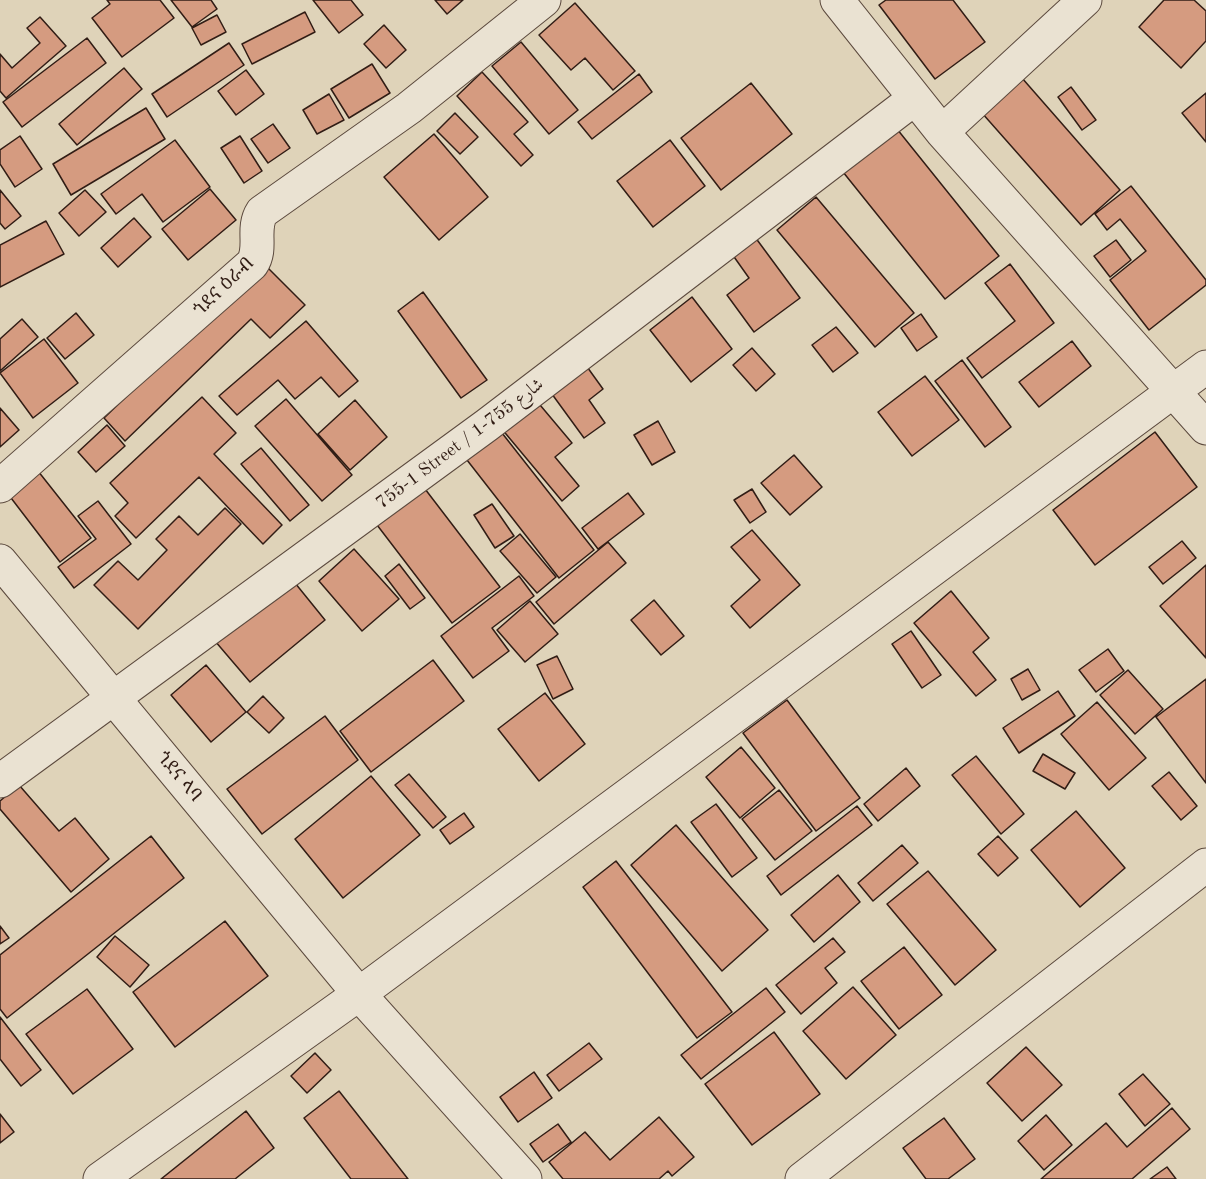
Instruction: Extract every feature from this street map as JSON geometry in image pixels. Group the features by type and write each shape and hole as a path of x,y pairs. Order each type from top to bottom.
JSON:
{"street":[{"name":"ጎደና ዕራብ","path":"0,486 252,264 258,252 256,224 262,212 409,108 544,0"},
{"path":"837,0 942,132 1206,428"},
{"path":"942,132 1085,0"},
{"name":"755-1 Street / شارع 755-1","path":"0,781 487,425 914,99"},
{"path":"100,1179 359,994 1206,367"},
{"name":"ጎደና ላባ","path":"0,561 359,994 525,1179"},
{"path":"802,1179 1206,865"}],"building":[{"path":"107,0 160,0 174,18 122,57 92,18 110,4"},
{"path":"171,0 211,0 217,9 192,27"},
{"path":"313,0 351,0 363,15 339,33"},
{"path":"435,0 463,0 447,14"},
{"path":"886,0 953,0 985,42 935,79 879,5"},
{"path":"1164,0 1194,0 1206,11 1206,41 1181,68 1139,27"},
{"path":"575,3 635,71 613,90 585,58 571,70 539,35"},
{"path":"305,12 315,32 252,64 242,44"},
{"path":"217,15 226,32 201,45 192,28"},
{"path":"40,17 66,46 6,98 0,91 0,54 12,68 40,43 27,28"},
{"path":"384,25 406,50 386,68 364,44"},
{"path":"87,38 106,63 22,127 3,102"},
{"path":"521,42 578,110 549,134 492,66"},
{"path":"229,43 244,65 167,117 152,94"},
{"path":"372,64 390,93 349,118 331,89"},
{"path":"124,68 142,89 77,145 59,124"},
{"path":"246,70 264,94 236,115 218,91"},
{"path":"482,72 528,122 514,134 533,155 521,166 457,96"},
{"path":"639,74 652,92 592,139 578,122"},
{"path":"1022,78 1120,190 1081,225 982,113"},
{"path":"751,83 792,134 721,190 681,138"},
{"path":"1071,87 1096,120 1082,130 1058,97"},
{"path":"1206,93 1206,142 1182,113"},
{"path":"329,94 344,120 317,134 303,110"},
{"path":"146,108 165,139 71,195 53,164"},
{"path":"455,113 478,137 460,154 437,131"},
{"path":"273,124 290,148 268,163 251,139"},
{"path":"893,124 999,256 945,299 839,167"},
{"path":"434,134 488,197 439,240 384,177"},
{"path":"20,136 42,169 15,187 0,164 0,150"},
{"path":"240,136 262,171 244,183 221,148"},
{"path":"175,140 210,187 163,222 142,194 116,214 101,194"},
{"path":"670,140 705,186 653,227 617,181"},
{"path":"1131,186 1206,280 1206,285 1149,330 1110,280 1146,251 1120,219 1107,230 1095,214"},
{"path":"210,189 236,220 188,260 162,229"},
{"path":"0,190 21,216 5,229 0,223"},
{"path":"85,190 106,212 79,236 59,213"},
{"path":"816,197 914,313 875,347 777,230"},
{"path":"134,218 151,237 118,267 101,248"},
{"path":"46,221 64,254 0,287 0,245"},
{"path":"755,237 800,298 754,332 727,295 749,278 732,254"},
{"path":"1116,240 1131,260 1110,277 1094,256"},
{"path":"264,264 305,305 270,338 251,319 125,441 104,418"},
{"path":"1010,264 1054,323 982,378 967,358 1015,321 985,283"},
{"path":"423,292 487,380 461,398 398,311"},
{"path":"692,297 732,349 691,382 650,330"},
{"path":"76,313 94,335 65,359 47,338"},
{"path":"921,314 937,337 917,351 901,328"},
{"path":"22,319 38,337 0,371 0,339"},
{"path":"306,321 358,381 339,397 321,377 295,399 278,380 237,415 219,396"},
{"path":"836,327 858,353 833,372 812,345"},
{"path":"44,339 78,383 33,418 0,373"},
{"path":"1072,341 1091,366 1039,407 1019,382"},
{"path":"752,348 775,374 756,391 733,365"},
{"path":"962,360 1011,427 985,447 935,381"},
{"path":"585,364 603,389 589,400 605,423 584,438 549,390"},
{"path":"925,376 959,420 912,456 878,412"},
{"path":"202,397 236,433 214,454 282,525 263,544 199,477 136,538 115,516 128,503 110,483"},
{"path":"286,399 352,475 322,501 255,426"},
{"path":"535,399 572,443 555,457 579,486 562,501 501,428"},
{"path":"355,400 387,437 350,470 318,434"},
{"path":"0,408 19,430 0,447"},
{"path":"658,421 675,452 652,465 634,435"},
{"path":"107,425 125,446 96,472 78,452"},
{"path":"1155,432 1197,487 1095,565 1053,510"},
{"path":"502,433 594,550 559,578 467,460"},
{"path":"261,448 309,505 290,521 241,464"},
{"path":"794,455 822,487 790,515 761,483"},
{"path":"38,471 91,538 60,562 8,494"},
{"path":"422,485 500,587 452,623 374,521"},
{"path":"752,489 766,512 750,523 734,500"},
{"path":"628,493 644,514 598,549 582,528"},
{"path":"98,501 131,544 74,588 58,567 96,539 78,516"},
{"path":"492,504 514,536 495,548 474,515"},
{"path":"225,508 241,524 138,629 94,585 118,561 138,580 167,550 156,539 179,516 198,535"},
{"path":"752,530 800,585 750,628 731,606 760,580 731,547"},
{"path":"520,534 556,577 537,593 500,551"},
{"path":"1182,541 1196,558 1163,584 1149,567"},
{"path":"608,542 626,563 554,624 536,602"},
{"path":"354,549 399,599 362,631 319,581"},
{"path":"399,564 425,598 410,609 385,576"},
{"path":"1206,565 1206,658 1160,606"},
{"path":"519,576 534,596 492,628 509,651 473,678 441,636"},
{"path":"291,578 325,620 250,682 215,641"},
{"path":"951,591 989,638 973,652 996,680 976,696 914,623"},
{"path":"654,600 684,636 661,655 631,620"},
{"path":"530,601 558,634 525,662 497,630"},
{"path":"911,631 941,675 922,688 892,644"},
{"path":"1108,649 1124,671 1096,692 1079,670"},
{"path":"557,656 573,689 553,699 537,665"},
{"path":"433,660 464,701 371,772 340,731"},
{"path":"206,665 246,712 211,742 171,695"},
{"path":"1028,669 1040,690 1022,700 1011,679"},
{"path":"1128,670 1163,709 1135,734 1100,695"},
{"path":"1206,679 1206,783 1156,717"},
{"path":"1058,691 1075,716 1019,753 1003,728"},
{"path":"545,693 585,744 539,781 498,729"},
{"path":"263,696 284,718 269,733 247,712"},
{"path":"787,700 860,798 816,831 743,733"},
{"path":"1097,702 1146,758 1109,790 1061,734"},
{"path":"325,716 358,760 262,834 227,789"},
{"path":"741,747 775,788 740,818 706,777"},
{"path":"1043,754 1075,773 1065,789 1033,771"},
{"path":"976,756 1024,814 1001,834 952,775"},
{"path":"906,768 920,786 878,821 864,804"},
{"path":"1169,772 1197,806 1181,820 1152,786"},
{"path":"409,774 446,817 433,828 395,785"},
{"path":"371,776 420,835 343,898 295,839"},
{"path":"19,785 59,831 75,818 109,859 71,892 0,809 0,801"},
{"path":"779,790 812,831 775,860 742,819"},
{"path":"716,804 757,858 732,877 691,822"},
{"path":"857,806 872,825 781,895 767,876"},
{"path":"1076,811 1125,868 1080,907 1031,850"},
{"path":"464,813 474,827 450,844 440,830"},
{"path":"676,825 768,930 722,971 631,865"},
{"path":"151,836 184,878 7,1018 0,1009 0,955"},
{"path":"998,836 1018,858 998,876 978,854"},
{"path":"902,845 918,863 873,901 858,883"},
{"path":"616,861 732,1012 697,1038 583,887"},
{"path":"928,871 996,950 955,985 887,904"},
{"path":"838,875 860,902 814,942 791,915"},
{"path":"225,921 268,976 175,1047 133,992"},
{"path":"0,926 9,938 0,944"},
{"path":"115,936 149,965 130,987 97,957"},
{"path":"833,938 845,952 825,968 837,983 801,1014 776,985"},
{"path":"904,947 942,995 899,1029 861,981"},
{"path":"853,987 896,1035 846,1079 803,1031"},
{"path":"766,988 785,1012 701,1079 681,1055"},
{"path":"87,989 133,1049 73,1094 26,1034"},
{"path":"0,1017 41,1070 21,1086 0,1059"},
{"path":"774,1032 820,1094 752,1145 705,1084"},
{"path":"589,1043 602,1059 559,1091 547,1075"},
{"path":"1026,1047 1062,1085 1022,1121 987,1083"},
{"path":"315,1053 331,1070 307,1093 291,1076"},
{"path":"534,1072 552,1098 518,1122 500,1097"},
{"path":"1143,1074 1170,1104 1145,1126 1119,1094"},
{"path":"339,1091 408,1179 351,1179 304,1118"},
{"path":"1172,1108 1190,1129 1132,1179 1041,1179 1106,1123 1127,1147"},
{"path":"246,1111 274,1148 235,1179 161,1179"},
{"path":"0,1114 14,1132 0,1143"},
{"path":"1046,1115 1072,1145 1044,1170 1018,1141"},
{"path":"659,1117 694,1157 672,1176 668,1171 659,1179 563,1179 549,1162 585,1132 610,1160"},
{"path":"944,1118 975,1159 948,1179 926,1179 903,1148"},
{"path":"558,1124 571,1142 543,1162 530,1144"},
{"path":"1167,1167 1176,1179 1150,1179"}]}
